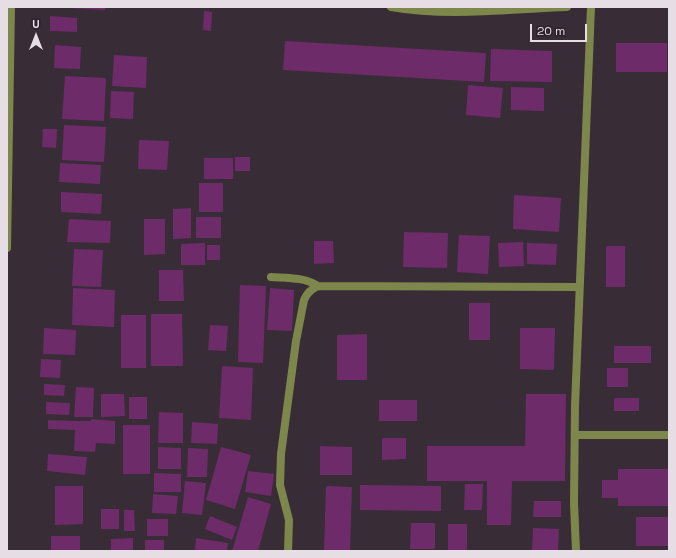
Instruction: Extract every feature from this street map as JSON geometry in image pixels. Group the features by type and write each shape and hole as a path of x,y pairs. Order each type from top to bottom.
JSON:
{"street":[{"path":"7,248 11,7"},
{"path":"391,7 452,13 567,7"},
{"path":"576,551 574,503 575,435 591,7"},
{"path":"271,277 311,281 318,286"},
{"path":"288,551 289,520 280,485 281,454 296,341 304,300 312,288 318,286 580,287"},
{"path":"575,435 669,435"}],"building":[{"path":"105,7 105,10 69,8"},
{"path":"204,11 212,12 211,31 203,30"},
{"path":"50,16 77,18 77,32 50,31"},
{"path":"285,41 486,53 484,82 283,70"},
{"path":"616,43 667,43 667,72 616,72"},
{"path":"55,45 81,47 80,69 54,68"},
{"path":"491,49 552,51 552,82 490,81"},
{"path":"114,55 147,57 146,88 112,86"},
{"path":"65,76 106,78 104,121 62,119"},
{"path":"468,85 503,88 500,118 466,115"},
{"path":"511,87 544,88 544,111 511,110"},
{"path":"111,91 134,92 133,119 110,118"},
{"path":"64,125 106,127 104,162 62,160"},
{"path":"43,129 57,129 56,148 42,147"},
{"path":"139,140 169,141 167,170 138,169"},
{"path":"235,157 250,157 250,171 235,171"},
{"path":"204,158 233,158 233,179 204,179"},
{"path":"60,163 101,165 100,184 59,182"},
{"path":"199,183 223,183 223,212 199,212"},
{"path":"61,192 102,194 101,214 61,212"},
{"path":"514,195 561,198 559,232 513,229"},
{"path":"191,208 191,238 173,239 173,209"},
{"path":"196,217 221,217 221,238 196,238"},
{"path":"69,219 111,221 110,243 67,242"},
{"path":"144,219 165,219 165,254 144,255"},
{"path":"404,232 448,233 447,268 403,267"},
{"path":"459,235 490,236 488,274 457,272"},
{"path":"314,241 333,241 334,263 314,264"},
{"path":"523,242 524,266 499,267 498,243"},
{"path":"205,243 205,265 181,265 181,244"},
{"path":"527,243 557,244 556,265 527,264"},
{"path":"207,245 220,245 220,260 207,260"},
{"path":"606,246 625,246 625,287 606,287"},
{"path":"74,249 103,250 101,287 72,286"},
{"path":"159,270 183,270 184,301 159,301"},
{"path":"240,285 266,286 263,363 238,362"},
{"path":"73,288 115,290 114,327 72,325"},
{"path":"270,288 294,290 292,331 267,330"},
{"path":"469,303 490,303 490,340 469,340"},
{"path":"151,314 182,314 183,366 151,366"},
{"path":"121,315 146,315 146,368 121,368"},
{"path":"210,325 228,326 226,351 208,350"},
{"path":"44,328 76,330 75,355 43,354"},
{"path":"520,328 555,328 554,370 520,369"},
{"path":"367,334 367,380 337,380 337,335"},
{"path":"614,346 651,346 651,363 614,363"},
{"path":"41,359 61,360 60,378 40,377"},
{"path":"222,366 253,368 251,420 219,418"},
{"path":"607,368 628,368 628,387 607,387"},
{"path":"44,384 65,385 64,396 44,395"},
{"path":"76,387 94,388 93,417 74,417"},
{"path":"101,394 124,394 125,416 101,417"},
{"path":"526,394 566,394 565,481 512,481 511,525 487,525 487,481 427,481 427,446 525,446"},
{"path":"129,397 147,397 147,419 129,419"},
{"path":"614,398 639,398 639,411 614,411"},
{"path":"379,400 417,400 417,421 379,421"},
{"path":"46,402 70,403 69,415 46,414"},
{"path":"159,412 183,413 183,443 158,443"},
{"path":"91,419 115,421 115,444 96,443 95,452 74,451 75,430 48,429 48,420 91,421"},
{"path":"192,422 218,424 217,444 191,443"},
{"path":"123,425 150,425 150,474 123,474"},
{"path":"382,438 406,438 406,459 382,460"},
{"path":"320,446 352,447 352,475 320,475"},
{"path":"158,447 181,448 181,469 158,469"},
{"path":"221,447 251,455 235,509 206,500"},
{"path":"188,448 208,449 207,477 187,477"},
{"path":"48,454 87,457 85,475 47,471"},
{"path":"618,469 669,469 669,506 618,506 618,498 602,498 602,480 618,480"},
{"path":"248,471 274,474 271,496 245,492"},
{"path":"154,473 181,474 181,492 154,492"},
{"path":"185,481 206,483 202,515 182,513"},
{"path":"465,484 483,484 482,510 464,510"},
{"path":"360,485 441,486 441,511 360,510"},
{"path":"55,486 83,486 83,524 55,525"},
{"path":"326,486 352,487 350,551 324,551"},
{"path":"153,494 178,496 176,514 152,513"},
{"path":"248,497 271,504 258,551 232,551"},
{"path":"534,501 561,501 561,517 533,517"},
{"path":"101,509 119,509 119,529 101,529"},
{"path":"124,510 134,510 135,531 124,531"},
{"path":"210,516 237,527 232,540 205,529"},
{"path":"636,517 669,517 669,546 636,546"},
{"path":"147,519 168,519 168,536 147,536"},
{"path":"411,523 435,523 435,549 410,549"},
{"path":"448,524 467,524 467,551 448,551"},
{"path":"533,528 559,529 558,551 532,551"},
{"path":"51,536 80,536 80,551 51,551"},
{"path":"133,538 133,551 111,551 111,539"},
{"path":"196,538 228,543 227,551 195,551"},
{"path":"145,540 164,540 164,551 145,551"}]}
